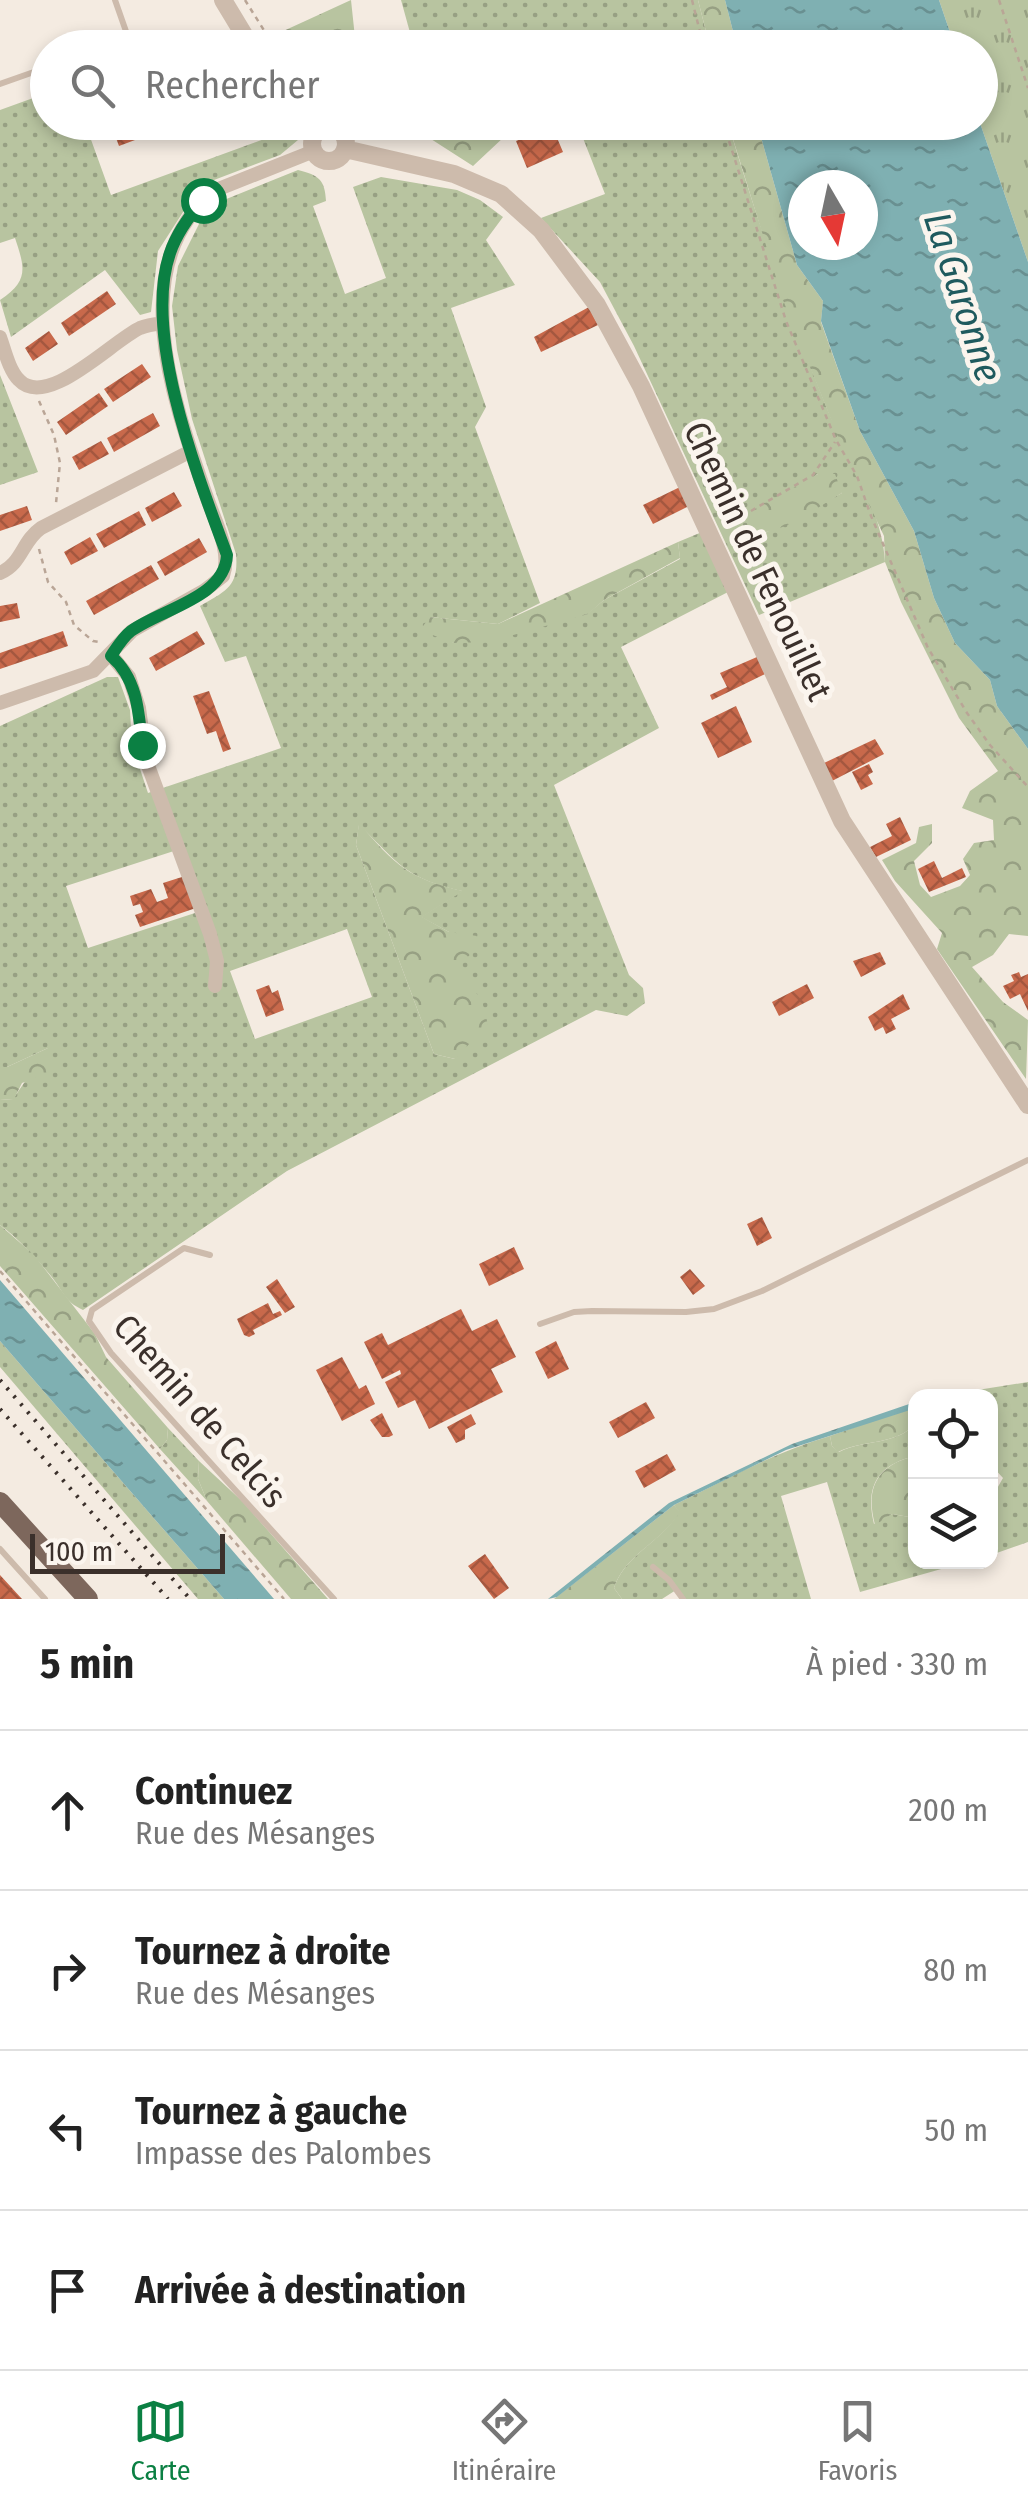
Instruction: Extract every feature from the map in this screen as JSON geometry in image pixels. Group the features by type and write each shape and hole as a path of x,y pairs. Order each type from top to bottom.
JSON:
{"main road":[{"path":"0,1502 88,1599"}],"street":[{"path":"223,0 241,30"},
{"name":"Chemin de Fenouillet","path":"312,140 314,152 326,161 334,160 342,140"},
{"name":"Chemin de Fenouillet","path":"358,140 478,182 501,194 540,230 597,304 641,386 842,821 1028,1105"},
{"path":"0,703 93,671 132,630 223,576 227,555 176,398 163,324 166,268 171,249 203,200 216,190 314,152"},
{"path":"0,337 16,378 36,390 58,383 142,326 163,324"},
{"path":"0,573 16,564 33,533 191,451"},
{"path":"113,652 129,677 139,708 146,760 210,934 217,961 215,986"}],"lane":[{"path":"115,0 126,30"},
{"path":"0,84 30,73"},
{"path":"540,1324 574,1312 714,1309 762,1292 1028,1160"},
{"name":"Chemin de Celcis","path":"210,1255 184,1248 92,1310 88,1321 111,1352 334,1599"},
{"path":"0,1549 45,1599"},
{"path":"653,1567 670,1580 683,1599"}],"path":[{"path":"245,0 264,30"},
{"path":"692,0 700,30"},
{"path":"998,0 1028,88"},
{"path":"728,140 786,320 836,440 857,476 928,648 978,729 1028,786"},
{"path":"36,390 54,435 60,463 56,504 63,515"},
{"path":"710,532 813,475 836,440"},
{"path":"33,533 48,582 66,602 74,625 113,652"},
{"path":"0,1271 284,1599"}],"green space":[{"path":"351,0 354,30 286,30"},
{"path":"401,0 698,0 706,30 409,30"},
{"path":"698,0 725,0 733,30 706,30"},
{"path":"939,0 1028,0 1028,262 986,140 998,140 998,30 949,30"},
{"path":"30,99 30,140 91,140 111,195 262,140 298,140 280,155 214,180 194,195 158,251 151,312 140,315 105,270 11,337 0,300 16,287 22,266 15,238 0,243 0,110"},
{"path":"432,140 501,140 473,166"},
{"path":"584,140 733,140 799,336 870,502 885,562 759,615 634,346 600,282 541,218 605,194","holes":["817,474 842,493 763,534"]},
{"path":"733,140 762,140 788,233 788,260 796,260 823,301 821,322 860,431 914,531 934,598 955,643 990,680 997,706 1028,749 1028,936 1009,934 993,955 972,967 1003,1002 1028,1020 1026,1079 937,949 942,933 895,881 882,860 916,843 919,827 932,824 932,843 914,861 920,885 931,897 960,886 970,875 963,859 974,843 994,840 993,820 962,808 970,791 998,771 959,718 901,602 885,562 884,536 843,449 783,300"},
{"path":"298,170 316,176 326,201 313,206 345,294 386,278 353,187 381,177 457,190 480,200 503,217 486,240 515,285 451,308 486,407 475,427 540,603 498,624 430,617 453,643 587,614 604,600 680,559 678,542 702,532 730,591 621,647 659,728 554,785 629,975 643,988 645,1003 627,1016 596,1010 287,1171 83,1310 68,1300 33,1255 0,1225 0,1100 13,1099 48,1048 0,1067 0,726 107,677 118,677 130,710 132,745 148,793 281,748 246,656 225,662 200,606 229,587 235,574 236,554 192,419 172,306 178,266 200,222 219,202","holes":["359,825 414,874 462,891 421,917 449,932 455,1059 434,1054 356,845","177,850 198,912 88,948 66,886","347,929 372,997 255,1039 230,971"]},
{"path":"0,375 38,472 0,485"},
{"path":"818,474 835,474 842,493 776,530 753,533 745,520 753,510"},
{"path":"678,542 680,558 604,600 588,614 488,642 453,643 420,630 430,617 498,624"},
{"path":"359,823 404,868 429,881 463,891 422,917 449,932 477,936 469,956 454,961 482,1001 490,1033 471,1042 455,1059 434,1054 356,845"},
{"path":"48,1048 59,1069 22,1083 14,1099 0,1100 0,1067"},
{"path":"0,1225 34,1255 95,1334 106,1357 168,1428 167,1440 160,1449 0,1266"},
{"path":"0,1341 224,1599 198,1599 0,1367"},
{"path":"1028,1382 1028,1542 998,1553 998,1487 1003,1478 998,1473 998,1389 984,1389"},
{"path":"908,1408 908,1430 898,1436 838,1452 830,1436"},
{"path":"168,1428 199,1461 198,1479 207,1501 160,1449 167,1440"},
{"path":"907,1431 908,1458 883,1472 873,1489 874,1524 892,1514 908,1517 908,1569 941,1569 860,1592 827,1482 781,1496 811,1599 680,1599 676,1590 662,1599 622,1599 614,1588 626,1566 672,1522 679,1512 674,1505 750,1467 830,1436 832,1446 839,1452"},
{"path":"908,1458 908,1517 892,1514 875,1525 873,1489 883,1472"},
{"path":"199,1461 243,1502 328,1599 291,1599 207,1501 198,1479"},
{"path":"674,1505 680,1512 619,1576 614,1588 622,1599 554,1599"}],"water":[{"path":"725,0 939,0 949,30 733,30"},
{"name":"La Garonne","path":"762,140 986,140 1028,262 1028,749 997,706 990,680 955,643 934,598 914,531 860,431 821,321 823,301 796,260 878,260 878,170 788,170 788,233"},
{"path":"0,1280 274,1599 224,1599 0,1341"},
{"path":"908,1404 907,1411 786,1450 674,1505 557,1597 548,1599 669,1503 792,1444"}],"building":[{"path":"558,140 563,152 527,168 516,141"},
{"path":"107,291 116,304 69,336 61,323"},
{"path":"589,307 598,325 541,352 534,337"},
{"path":"49,331 58,344 33,361 25,348"},
{"path":"142,364 151,377 113,402 104,389"},
{"path":"99,393 108,406 66,435 57,422"},
{"path":"153,413 160,426 114,452 107,438"},
{"path":"101,441 109,454 79,470 72,457"},
{"path":"680,487 689,506 653,524 643,505"},
{"path":"174,492 182,506 152,522 145,508"},
{"path":"27,506 32,520 0,531 0,515"},
{"path":"139,511 146,525 104,548 96,534"},
{"path":"90,537 98,551 71,565 64,552"},
{"path":"199,538 207,552 165,576 157,562"},
{"path":"151,565 159,579 94,615 86,601"},
{"path":"17,603 20,618 0,622 0,606"},
{"path":"63,631 68,646 0,669 0,653"},
{"path":"197,631 205,644 156,671 149,658"},
{"path":"757,657 765,674 712,700 710,695 727,687 720,673"},
{"path":"209,691 231,749 223,752 216,731 207,734 193,696"},
{"path":"736,706 752,742 718,758 701,723"},
{"path":"875,739 884,754 832,781 824,763"},
{"path":"869,764 873,772 868,775 873,784 861,790 852,772"},
{"path":"900,817 911,840 876,857 870,847 892,836 886,824"},
{"path":"934,861 942,878 962,868 966,877 929,892 918,869"},
{"path":"185,876 196,908 140,927 135,915 143,912 140,904 133,906 130,896 151,889 157,902 168,898 163,883"},
{"path":"880,952 886,964 861,977 853,961"},
{"path":"1019,972 1021,977 1028,974 1028,1011 1020,994 1010,999 1003,986 1014,981 1011,975"},
{"path":"807,984 814,998 779,1016 772,1002"},
{"path":"269,985 272,993 278,990 284,1010 266,1017 256,990"},
{"path":"903,994 910,1009 891,1019 896,1029 886,1034 883,1027 875,1031 868,1017"},
{"path":"762,1217 772,1238 757,1246 747,1224"},
{"path":"514,1247 524,1269 489,1286 479,1264"},
{"path":"690,1269 705,1286 693,1295 680,1277"},
{"path":"277,1279 295,1307 285,1313 266,1287"},
{"path":"268,1303 273,1314 280,1311 282,1315 253,1330 255,1334 244,1335 237,1319"},
{"path":"461,1309 472,1331 497,1319 516,1357 491,1369 503,1392 429,1429 415,1400 398,1408 385,1382 401,1374 400,1370 382,1379 364,1342 382,1333 388,1345"},
{"path":"556,1341 569,1369 548,1379 535,1352"},
{"path":"342,1357 359,1389 366,1385 375,1404 342,1421 316,1370"},
{"path":"646,1402 655,1418 618,1438 609,1422"},
{"path":"382,1413 393,1435 389,1437 382,1437 370,1420"},
{"path":"471,1414 476,1424 465,1430 465,1439 456,1443 447,1427"},
{"path":"667,1454 676,1470 644,1488 635,1471"},
{"path":"485,1554 509,1588 494,1599 468,1566"},
{"path":"0,1575 22,1599 0,1599"}],"railway":[{"path":"0,1380 190,1599"},
{"path":"0,1409 168,1599"}],"route":[{"path":"142,745 139,708 129,677 111,656 132,630 216,584 226,566 227,555 176,398 163,324 162,305 171,249 203,200"}]}
